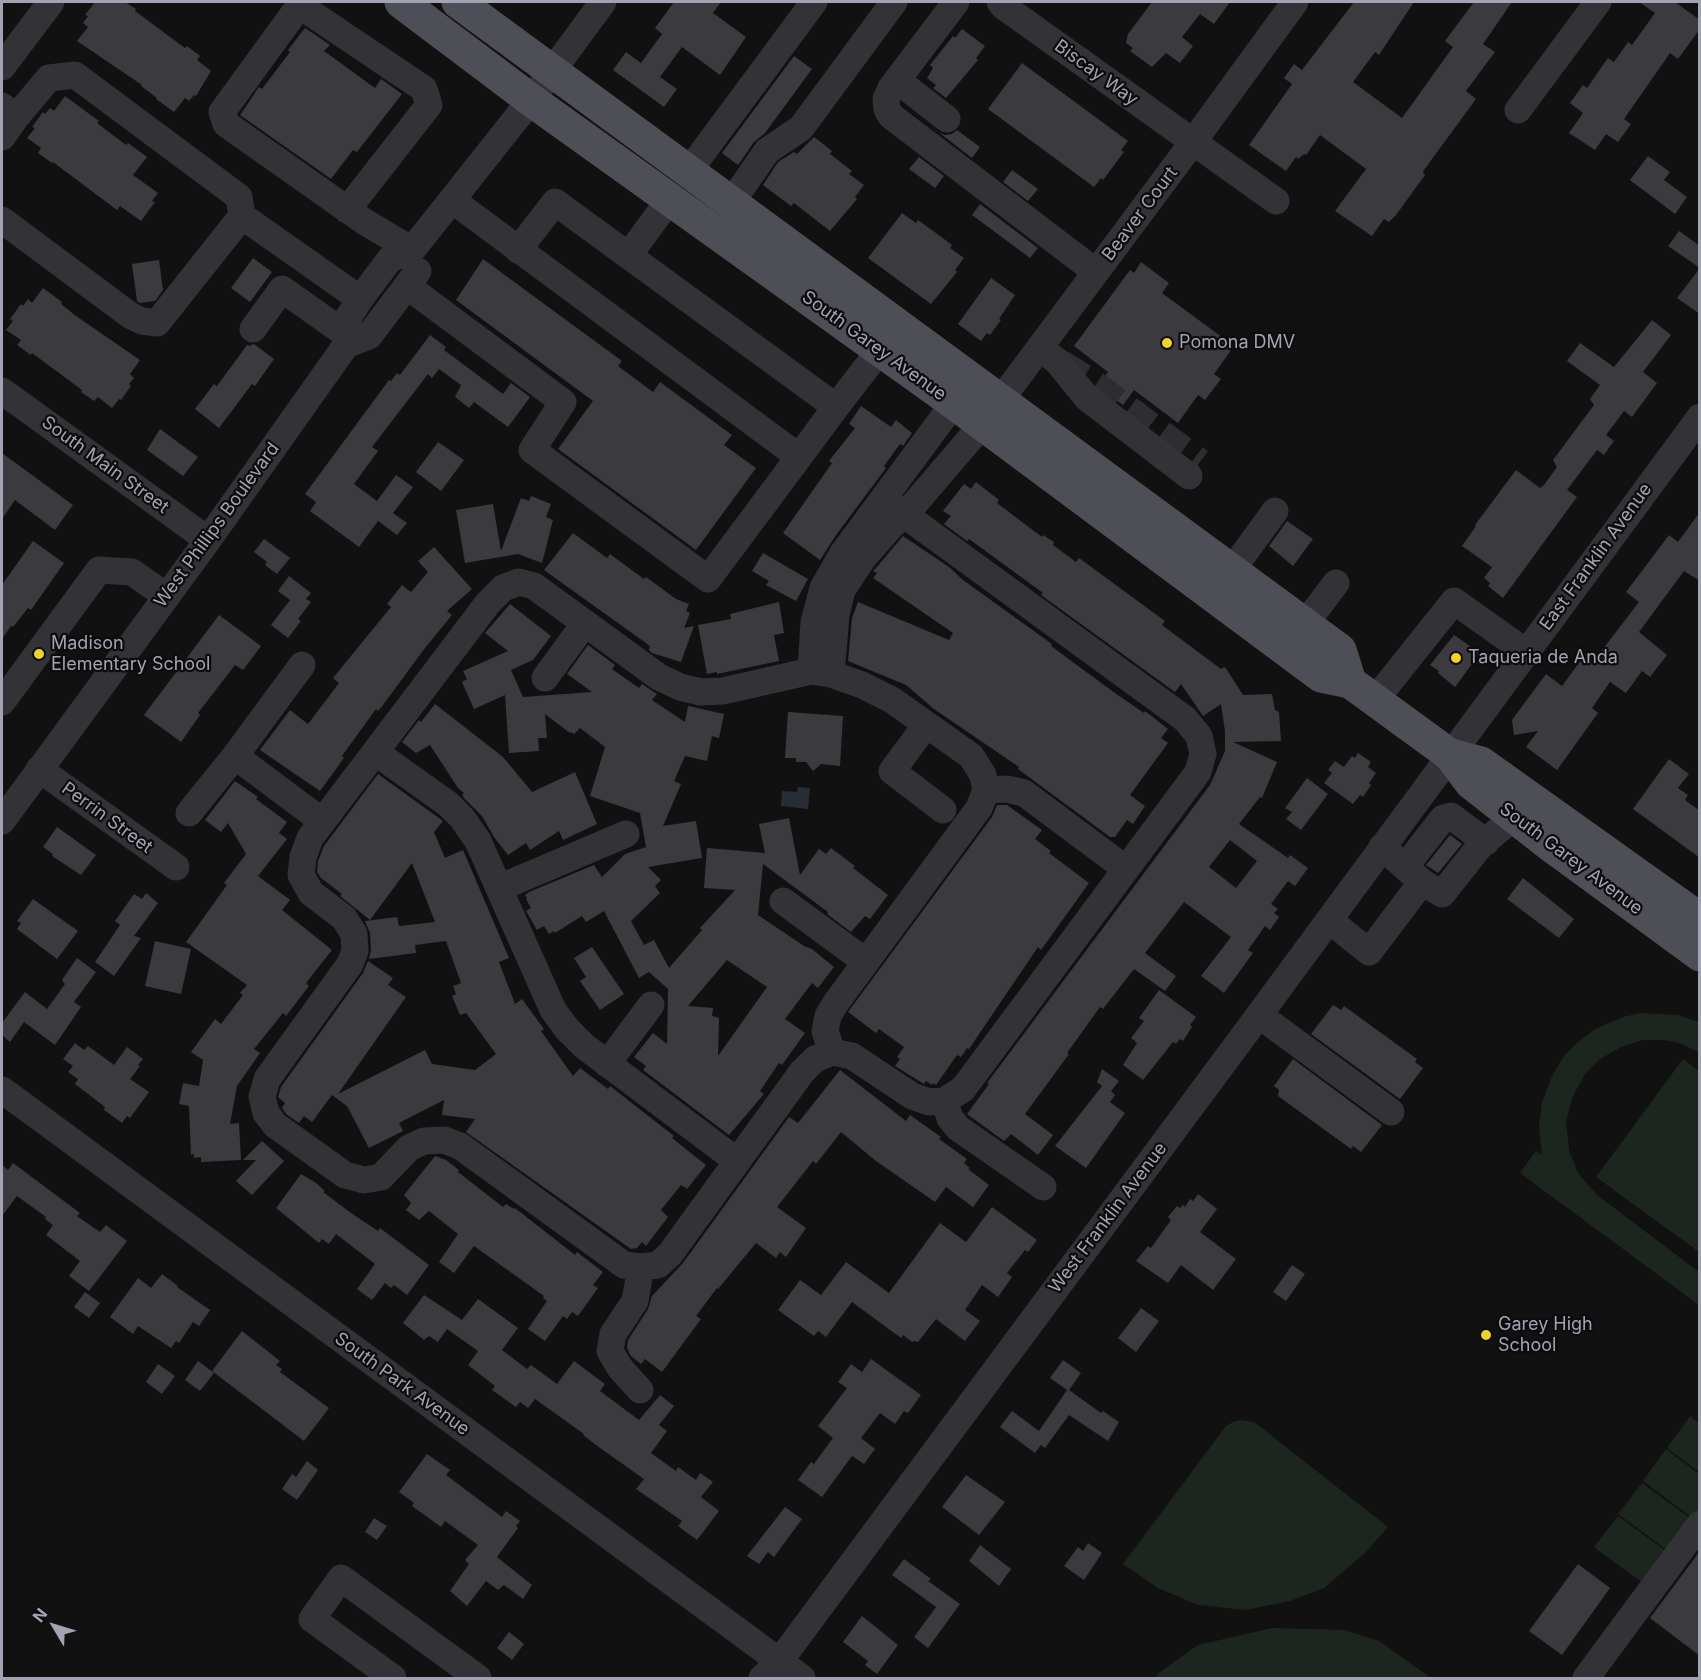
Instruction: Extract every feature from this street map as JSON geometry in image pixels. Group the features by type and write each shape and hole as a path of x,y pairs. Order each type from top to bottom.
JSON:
{"main road":[{"name":"South Garey Avenue","path":"401,2 531,100 954,403 991,412 1232,570 1340,650 1363,691"},
{"name":"South Garey Avenue","path":"458,2 731,202 1321,676 1363,691 1450,755 1471,783 1514,817 1700,954"},
{"name":"South Garey Avenue","path":"1450,755 1481,763 1700,919"}],"street":[{"path":"2,67 51,2"},
{"path":"688,172 814,2"},
{"path":"731,202 767,151 801,128 894,2"},
{"path":"956,2 897,80 886,99 887,109 891,116 1096,272"},
{"name":"Biscay Way","path":"1000,2 1276,201"},
{"name":"Beaver Court","path":"894,507 991,412 1295,2"},
{"path":"1518,110 1598,2"},
{"path":"347,210 429,105 424,89 301,3 222,112 226,124 347,210 412,250"},
{"name":"West Phillips Boulevard","path":"2,820 208,540 347,340 348,318 360,299 390,259 412,250 531,100 552,72 591,6"},
{"path":"6,120 49,78 75,75 239,197 242,216 360,299"},
{"path":"897,80 947,119"},
{"path":"452,200 799,457"},
{"path":"628,255 670,200"},
{"path":"518,250 555,202 836,407"},
{"path":"5,232 131,315 142,321 158,323 242,216"},
{"name":"West Phillips Boulevard","path":"347,340 369,336 418,271 412,250"},
{"path":"407,286 563,402 532,450 708,579 880,350"},
{"path":"253,329 282,289 347,340"},
{"path":"1040,348 1057,361 1087,398 1189,476"},
{"name":"South Main Street","path":"2,391 208,540"},
{"path":"821,672 842,590 863,558 892,525 894,507 954,403"},
{"name":"East Franklin Avenue","path":"1450,755 1700,417"},
{"path":"832,1052 825,1031 828,1016 979,808 986,790 983,775 971,756 892,700 862,685 821,672 723,692 701,692 680,687 659,676 534,586 519,582 503,588 488,603 310,838 303,857 301,876 311,893 344,918 354,934 354,951 350,964 267,1079 262,1097 266,1113 275,1125 345,1175 364,1180 381,1177 409,1148 424,1141 444,1140 460,1146 624,1264 641,1268 658,1265 670,1254 802,1072 815,1059 832,1052 852,1056 912,1096 929,1102 944,1101 963,1089 1198,772 1203,754 1199,736 1185,719 894,507"},
{"path":"1232,570 1275,511"},
{"path":"2,702 99,570 132,572 166,596"},
{"path":"1305,624 1336,583"},
{"path":"1363,691 1454,601 1526,652"},
{"path":"545,678 585,623"},
{"path":"189,813 235,756 302,665"},
{"path":"926,724 892,771 943,810"},
{"path":"375,752 448,804 462,818 478,841 554,1010 567,1029 608,1064 737,1161"},
{"name":"West Franklin Avenue","path":"770,1670 1450,755"},
{"path":"235,756 322,821"},
{"name":"Perrin Street","path":"39,769 176,867"},
{"path":"986,790 1007,789 1024,793 1126,869"},
{"path":"1329,920 1369,952 1443,818 1451,816 1486,842"},
{"path":"1382,847 1442,894 1486,842 1514,817"},
{"path":"499,888 626,834"},
{"path":"783,901 866,962"},
{"path":"608,1064 651,1005"},
{"path":"1259,1015 1391,1112"},
{"name":"South Park Avenue","path":"2,1090 770,1670 802,1678"},
{"path":"944,1101 950,1118 958,1128 1043,1187"},
{"path":"640,1390 620,1368 610,1351 613,1334 635,1301 641,1268"},
{"path":"1586,1678 1700,1524"},
{"path":"393,1678 312,1619 341,1578 478,1678"}],"shaded area":[{"path":"798,787 810,788 808,809 781,806 782,791 797,792"},
{"path":"1641,1013 1678,1015 1699,1022 1699,1052 1679,1043 1643,1040 1621,1047 1600,1059 1585,1074 1572,1098 1566,1122 1569,1150 1578,1173 1597,1195 1699,1272 1699,1305 1520,1173 1536,1151 1542,1155 1539,1126 1542,1102 1553,1074 1564,1056 1595,1029 1623,1017"},
{"path":"1683,1059 1699,1071 1699,1252 1596,1177"},
{"path":"1690,1416 1699,1423 1699,1472 1667,1448"},
{"path":"1242,1420 1254,1422 1388,1527 1366,1552 1324,1588 1290,1601 1246,1610 1198,1605 1158,1588 1123,1564 1226,1426"},
{"path":"1666,1449 1699,1474 1699,1514 1695,1520 1643,1481"},
{"path":"1642,1483 1694,1521 1671,1553 1618,1514"},
{"path":"1618,1516 1670,1554 1647,1586 1594,1547"},
{"path":"1272,1628 1344,1630 1379,1641 1431,1678 1155,1678 1198,1645"}],"building":[{"path":"95,2 125,2 185,48 187,46 200,56 197,60 211,71 196,96 194,95 189,101 185,98 174,112 142,85 77,41 88,27 83,23 88,16 85,15"},
{"path":"674,2 721,2 713,13 746,37 720,75 682,47 660,77 677,89 664,107 613,70 626,52 641,63 662,34 655,28"},
{"path":"1152,2 1230,2 1214,24 1200,14 1182,37 1193,46 1180,63 1166,53 1152,67 1130,51 1133,48 1126,43 1128,34"},
{"path":"1354,2 1414,2 1379,55 1375,52 1353,82 1402,118 1453,47 1445,41 1474,2 1512,2 1483,44 1495,52 1466,91 1476,99 1424,170 1425,175 1396,215 1389,222 1384,219 1372,236 1335,211 1366,169 1320,135 1306,155 1298,159 1296,157 1286,171 1249,145 1292,84 1284,78 1294,64 1302,70"},
{"path":"1639,2 1675,2 1700,20 1700,29 1678,59 1670,53 1624,119 1631,124 1618,142 1606,134 1595,150 1569,133 1583,113 1570,103 1583,85 1587,88 1608,58 1614,62 1628,42 1632,45 1655,13"},
{"path":"305,28 330,45 324,51 375,88 381,79 402,94 357,152 353,150 331,179 240,115 259,87 262,89 290,52 288,50"},
{"path":"962,29 985,46 976,58 978,60 946,98 933,88 936,85 927,78 933,68 930,65 953,36 955,38"},
{"path":"794,56 812,69 765,133 754,142 738,165 722,153"},
{"path":"1022,63 1128,141 1121,150 1124,152 1103,180 1101,178 1094,187 988,109"},
{"path":"65,96 99,121 97,123 126,145 128,143 147,157 133,175 158,193 152,201 155,202 141,221 120,206 117,210 38,153 41,148 27,138 43,112 45,114 50,108 54,111"},
{"path":"957,130 980,147 972,158 939,132 945,135"},
{"path":"814,137 832,151 830,154 852,171 849,174 864,185 855,197 857,199 830,231 794,203 791,206 763,185 778,162 794,152 797,154"},
{"path":"1648,156 1670,172 1664,180 1687,197 1675,214 1630,180"},
{"path":"919,157 944,176 935,188 909,169"},
{"path":"1012,170 1038,189 1028,201 1003,182"},
{"path":"980,204 1038,248 1030,258 972,215"},
{"path":"902,213 916,223 918,220 936,233 952,245 950,248 964,258 955,270 957,272 931,304 868,258"},
{"path":"1679,231 1700,246 1700,268 1668,246"},
{"path":"253,258 272,272 250,302 231,288"},
{"path":"483,259 622,361 618,366 653,392 660,382 732,435 724,445 756,468 696,550 558,449 593,401 456,300"},
{"path":"159,260 163,290 155,301 140,303 137,301 132,264"},
{"name":"Pomona DMV","path":"1141,262 1169,283 1162,293 1234,346 1214,374 1221,379 1205,400 1198,395 1178,423 1134,390 1123,405 1098,386 1108,372 1074,346 1130,270 1134,273"},
{"path":"1700,268 1700,314 1677,298"},
{"path":"991,278 1015,295 990,335 987,333 981,341 958,324"},
{"path":"43,288 76,316 140,360 130,374 134,378 129,384 131,386 112,408 98,397 94,401 32,353 31,355 17,345 21,340 6,330 13,321 10,319 21,304 23,306 28,299 32,303"},
{"path":"1652,320 1671,335 1643,372 1657,383 1632,417 1624,411 1606,435 1614,441 1604,455 1597,450 1567,490 1577,497 1503,598 1488,586 1490,583 1484,578 1492,567 1462,546 1516,470 1540,488 1544,485 1557,467 1553,460 1594,405 1590,399 1600,385 1567,361 1580,343 1614,367"},
{"path":"430,335 446,347 444,350 503,394 511,383 530,397 508,427 474,402 469,408 455,397 461,385 439,369 432,378 428,374 372,447 378,451 354,484 377,501 396,475 413,487 393,513 407,523 397,535 378,521 359,547 310,511 316,502 305,494 389,380 391,381 397,373 400,375"},
{"path":"254,344 274,359 255,386 252,384 219,428 195,409 214,384 217,386 247,345"},
{"path":"861,406 891,427 896,420 912,433 903,446 900,444 884,466 886,468 820,560 783,533 832,463 829,461 855,428 849,424"},
{"path":"160,429 198,457 183,476 147,450"},
{"path":"438,442 464,460 441,491 416,472"},
{"path":"2,453 73,505 55,530 15,500 2,519"},
{"path":"976,482 999,500 997,503 1042,537 1043,535 1054,542 1053,545 1076,562 1079,558 1165,621 1162,625 1221,669 1225,667 1243,695 1272,694 1275,710 1279,712 1281,741 1233,742 1277,762 1262,798 1260,797 1239,824 1288,858 1290,855 1308,868 1295,886 1288,881 1271,904 1278,909 1274,913 1279,917 1270,930 1265,926 1248,950 1253,953 1224,993 1201,976 1231,937 1184,902 1145,953 1176,976 1165,991 1134,969 1103,1009 1100,1007 1025,1114 1053,1135 1038,1155 1011,1134 1004,1141 967,1114 989,1084 987,1083 1210,785 1225,751 1225,731 1221,704 1203,716 1181,684 1175,692 1041,595 1043,593 969,539 967,541 944,524 951,516 943,511 964,484 971,489","holes":["1230,840 1257,861 1236,888 1209,867"]},
{"path":"531,496 551,504 546,517 553,520 542,563 518,554 465,563 456,510 493,504 501,551 521,498 529,501"},
{"path":"1700,512 1700,581 1684,571 1639,632 1667,655 1650,677 1642,671 1626,693 1610,682 1592,708 1598,713 1557,770 1526,747 1538,731 1514,735 1512,720 1546,674 1562,686 1587,652 1596,658 1639,602 1626,592 1669,535 1678,542"},
{"path":"1287,521 1313,539 1293,566 1269,546"},
{"path":"573,533 607,558 610,554 644,579 646,577 676,599 689,604 686,611 690,613 684,628 694,626 681,662 652,653 649,650 650,646 544,570"},
{"path":"903,536 949,567 963,580 1115,693 1144,713 1145,711 1168,729 1161,738 1168,743 1130,795 1145,806 1133,824 1127,820 1115,837 1110,837 1018,769 1019,767 934,709 906,685 848,661 852,618 858,602 949,640 953,633 873,578 877,573 873,571"},
{"path":"264,539 290,558 277,574 254,552"},
{"path":"33,541 64,563 31,610 28,608 2,639 2,585"},
{"path":"434,547 472,589 447,611 452,615 383,705 378,711 376,709 320,791 260,750 290,710 308,724 339,683 333,678 391,607 387,604 402,585 411,592 428,572 418,561"},
{"path":"763,553 808,579 796,601 766,585 769,581 752,571"},
{"path":"289,576 311,593 306,599 311,602 298,619 301,621 288,638 271,625 290,600 278,591"},
{"path":"779,602 784,633 774,635 779,661 707,674 698,625 731,619 730,614"},
{"path":"510,604 551,636 533,660 511,670 523,697 592,692 567,674 588,645 615,665 612,669 639,688 642,684 657,694 652,700 685,722 688,706 724,714 719,738 712,736 707,761 685,756 674,781 681,784 663,826 696,821 702,858 648,867 661,880 655,886 660,893 631,921 644,945 654,940 669,968 702,930 700,928 735,890 704,888 707,848 765,853 759,824 789,818 800,875 819,849 826,854 831,848 888,895 870,919 865,916 851,932 763,864 758,915 812,949 834,967 818,988 812,983 785,1019 805,1033 782,1065 779,1063 760,1091 764,1094 729,1135 643,1070 646,1066 634,1057 653,1033 667,1044 668,989 649,972 639,978 604,911 586,922 582,916 555,933 554,931 549,934 544,926 537,930 526,911 531,908 525,895 529,892 594,865 602,877 625,854 646,847 640,813 590,796 605,747 580,728 574,734 570,733 545,714 547,738 538,738 539,751 509,753 505,695 474,709 462,682 467,679 463,671 508,651 485,633","holes":["727,960 767,987 718,1056 719,1018 712,1016 713,1008 688,1006"]},
{"path":"219,615 261,646 243,670 235,665 198,713 200,715 181,742 144,715"},
{"name":"Taqueria de Anda","path":"1454,635 1480,653 1455,687 1430,665"},
{"path":"435,704 503,757 532,792 575,772 597,824 563,840 559,831 530,850 526,843 508,855 482,816 464,798 462,795 464,793 458,788 430,745 416,753 402,742"},
{"path":"788,712 843,716 840,766 821,764 813,771 806,762 796,762 796,758 785,758"},
{"path":"1358,753 1371,762 1368,767 1376,773 1363,797 1360,795 1353,804 1324,783 1332,773 1328,770 1335,761 1344,767 1352,756 1355,758"},
{"path":"1669,759 1689,774 1678,788 1688,795 1685,800 1700,811 1700,858 1633,809"},
{"path":"378,774 443,821 434,832 445,858 463,850 509,958 499,962 515,1004 522,999 544,1029 541,1031 573,1076 580,1068 608,1089 610,1086 674,1136 672,1138 706,1165 687,1189 681,1185 661,1210 668,1217 646,1246 642,1242 637,1248 631,1249 466,1132 475,1119 442,1115 444,1100 399,1123 403,1131 369,1148 347,1106 332,1095 312,1122 304,1116 299,1123 286,1114 282,1108 285,1103 278,1097 281,1087 363,973 368,961 393,978 388,985 406,997 338,1094 425,1050 432,1064 475,1070 496,1054 466,1013 460,1015 452,996 456,994 453,986 461,983 446,941 415,945 416,953 369,959 370,933 365,921 397,917 399,926 435,922 412,863 370,920 340,896 342,894 321,878 317,872 318,861 324,846"},
{"path":"1307,778 1328,794 1301,830 1286,819 1292,812 1285,808"},
{"path":"235,781 287,822 279,833 287,839 258,876 290,900 282,910 332,950 306,983 309,986 286,1016 283,1013 254,1049 260,1053 237,1086 230,1124 239,1123 241,1160 201,1162 201,1157 194,1158 194,1154 191,1155 189,1106 179,1104 183,1083 199,1086 203,1060 191,1052 215,1019 221,1024 243,995 240,993 247,985 186,942 227,885 224,883 246,854 228,823 221,832 205,820"},
{"path":"997,805 1007,805 1042,830 1035,839 1051,851 1049,853 1089,883 1041,950 1038,947 969,1049 967,1048 961,1057 957,1055 936,1085 926,1081 924,1084 895,1066 900,1059 897,1057 904,1047 879,1029 876,1033 848,1012 992,817"},
{"path":"57,827 96,855 81,875 52,856 53,854 43,847"},
{"path":"1450,835 1462,844 1438,873 1426,865"},
{"path":"1523,878 1574,919 1559,938 1507,899"},
{"path":"146,893 158,903 134,936 141,938 114,976 95,962 120,925 115,921 134,894 142,899"},
{"path":"33,899 78,931 57,959 17,929 21,923 17,921"},
{"path":"155,941 191,949 181,994 145,986"},
{"path":"592,947 624,994 600,1010 580,981 586,977 574,958"},
{"path":"77,958 96,972 74,1002 81,1007 55,1045 24,1022 10,1042 2,1035 2,1023 25,992 47,1009 65,984 62,980"},
{"path":"1159,990 1196,1017 1183,1041 1180,1039 1176,1044 1173,1042 1143,1080 1123,1065 1137,1043 1131,1038 1144,1021 1139,1018"},
{"path":"1333,1005 1341,1010 1344,1006 1417,1059 1415,1062 1423,1068 1400,1099 1311,1034"},
{"path":"75,1043 84,1050 88,1046 114,1065 127,1047 143,1059 130,1079 149,1092 130,1118 127,1116 122,1123 75,1084 78,1079 68,1072 73,1066 63,1059"},
{"path":"1293,1059 1382,1125 1361,1152 1353,1146 1351,1149 1278,1096 1279,1090 1274,1086"},
{"path":"1102,1069 1119,1081 1111,1091 1115,1095 1110,1102 1125,1113 1086,1168 1055,1146 1102,1086 1097,1082"},
{"path":"840,1070 906,1121 910,1115 941,1137 939,1139 967,1159 964,1163 970,1168 968,1169 989,1185 973,1207 946,1187 935,1202 876,1161 841,1132 816,1164 813,1161 777,1207 806,1228 786,1257 780,1252 776,1258 756,1243 696,1316 701,1319 662,1372 645,1359 641,1364 631,1356 627,1348 628,1340 648,1309 652,1296 683,1263 789,1117 798,1123"},
{"path":"262,1141 284,1161 252,1195 236,1181 256,1160 243,1160"},
{"path":"435,1156 446,1160 503,1207 506,1204 515,1208 575,1255 577,1252 603,1272 593,1285 598,1288 578,1316 572,1312 567,1319 563,1316 545,1341 528,1329 547,1301 543,1298 544,1296 474,1246 454,1273 439,1262 458,1234 429,1211 419,1220 406,1210 411,1203 404,1195"},
{"path":"13,1163 80,1213 77,1216 100,1232 106,1225 127,1241 89,1291 69,1276 80,1261 46,1235 53,1225 45,1219 46,1217 17,1196 2,1216 2,1165 8,1170"},
{"path":"301,1174 316,1183 325,1191 323,1192 351,1213 378,1231 380,1228 429,1265 407,1295 394,1285 391,1288 385,1283 372,1300 357,1289 375,1264 336,1234 329,1244 322,1239 319,1243 276,1208"},
{"path":"1198,1194 1217,1209 1200,1232 1236,1259 1213,1290 1181,1265 1168,1283 1136,1261 1148,1246 1151,1248 1171,1220 1168,1217 1177,1206 1185,1207 1190,1199 1193,1201"},
{"path":"992,1207 1037,1240 1028,1252 1025,1250 1007,1273 1012,1277 998,1297 982,1285 965,1310 980,1321 965,1341 936,1319 918,1342 912,1342 903,1335 901,1338 852,1302 826,1337 818,1331 814,1336 778,1310 800,1280 821,1295 846,1262 889,1293 940,1223 966,1242"},
{"path":"1292,1265 1305,1274 1286,1301 1273,1292"},
{"path":"162,1274 210,1310 199,1326 193,1322 179,1343 176,1341 171,1348 138,1326 133,1334 110,1317 138,1278 151,1288"},
{"path":"85,1292 100,1303 89,1318 74,1307"},
{"path":"424,1295 462,1320 478,1299 518,1328 502,1350 527,1369 531,1365 557,1384 574,1361 605,1384 600,1391 639,1420 660,1395 674,1406 659,1425 667,1431 651,1453 676,1471 678,1467 696,1480 700,1473 713,1482 701,1497 719,1511 697,1540 678,1526 682,1521 636,1489 644,1479 584,1434 535,1399 528,1408 520,1402 516,1407 492,1390 495,1386 468,1365 478,1351 447,1329 438,1342 429,1336 424,1340 403,1323"},
{"path":"1141,1308 1159,1321 1136,1352 1118,1338"},
{"path":"242,1331 280,1361 276,1365 282,1369 280,1372 329,1408 304,1441 212,1371"},
{"path":"871,1359 921,1395 908,1413 904,1411 895,1424 880,1413 861,1438 875,1449 864,1464 852,1456 822,1497 798,1480 811,1462 814,1464 833,1438 818,1426 847,1388 838,1382 851,1364 862,1372"},
{"path":"1063,1360 1081,1373 1069,1390 1101,1413 1103,1411 1119,1422 1108,1441 1069,1415 1045,1448 1041,1445 1035,1453 1000,1427 1012,1411 1039,1431 1067,1390 1050,1378"},
{"path":"198,1361 214,1373 200,1391 185,1380"},
{"path":"158,1364 175,1376 162,1394 146,1382"},
{"path":"427,1454 450,1470 446,1475 502,1517 506,1511 520,1521 516,1526 518,1528 497,1557 532,1585 523,1599 504,1585 498,1590 486,1581 467,1606 450,1591 469,1564 465,1560 478,1545 445,1521 441,1527 412,1506 414,1503 399,1492"},
{"path":"307,1461 318,1470 297,1500 282,1489 292,1474 296,1477"},
{"path":"966,1475 1005,1502 979,1535 942,1507"},
{"path":"785,1507 802,1519 774,1557 768,1552 759,1564 747,1556"},
{"path":"374,1518 387,1526 377,1540 365,1532"},
{"path":"1088,1543 1102,1553 1084,1580 1064,1566 1078,1547 1083,1551"},
{"path":"980,1545 1011,1569 999,1586 969,1561"},
{"path":"1700,1551 1700,1656 1650,1618"},
{"path":"904,1559 931,1579 928,1581 960,1604 928,1648 914,1637 936,1607 892,1575"},
{"path":"1578,1564 1610,1588 1562,1655 1529,1631"},
{"path":"862,1616 898,1645 877,1674 865,1665 868,1661 843,1642"},
{"path":"509,1632 524,1644 512,1660 497,1648"}],"tunnel":[{"path":"1061,363 1096,385 1200,462"}],"place":[{"name":"Pomona DMV","path":"1167,343"},
{"name":"Madison Elementary School","path":"39,654"},
{"name":"Taqueria de Anda","path":"1456,658"},
{"name":"Garey High School","path":"1486,1335"}]}
